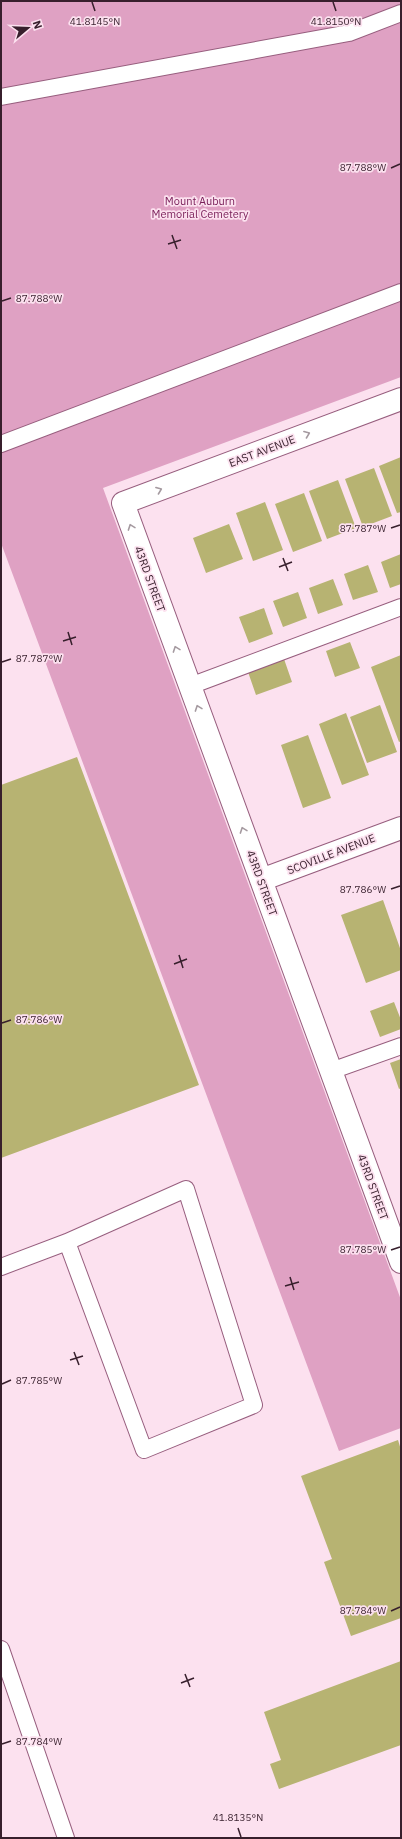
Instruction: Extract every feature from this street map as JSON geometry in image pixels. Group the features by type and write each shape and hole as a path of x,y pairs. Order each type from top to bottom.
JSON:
{"street":[{"name":"EAST AVENUE","path":"122,503 401,399"},
{"name":"43RD STREET","path":"122,503 401,1262"},
{"name":"SCOVILLE AVENUE","path":"261,880 401,828"}],"lane":[{"path":"1,97 349,32 401,13"},
{"path":"1,444 401,292"},
{"path":"190,686 401,607"},
{"path":"331,1071 401,1046"},
{"path":"1,1267 67,1242 186,1189 254,1405 144,1450 67,1242"},
{"path":"1,1649 66,1838"}],"green space":[{"name":"Mount Auburn Memorial Cemetery","path":"1,1 401,1 401,377 103,488 401,1300 401,1428 339,1451 1,543"}],"building":[{"path":"401,457 401,512 397,513 379,466"},
{"path":"374,468 392,516 363,527 345,479"},
{"path":"338,480 356,528 327,539 309,491"},
{"path":"304,493 322,541 293,552 275,504"},
{"path":"265,502 283,550 253,561 236,513"},
{"path":"229,524 243,559 206,573 193,538"},
{"path":"401,554 401,584 390,588 381,562"},
{"path":"368,565 378,592 353,600 344,574"},
{"path":"333,579 343,605 318,614 309,588"},
{"path":"298,592 307,618 283,627 273,601"},
{"path":"264,608 273,634 249,643 239,617"},
{"path":"350,642 360,668 335,677 326,651"},
{"path":"401,655 401,741 399,742 371,667"},
{"path":"284,659 292,682 256,695 248,672"},
{"path":"380,705 397,752 367,763 350,717"},
{"path":"346,713 369,775 342,785 319,724"},
{"path":"308,735 331,798 303,808 281,745"},
{"path":"77,757 199,1085 1,1158 1,785"},
{"path":"383,900 401,951 401,970 366,983 341,915"},
{"path":"394,1002 401,1020 401,1029 380,1037 370,1011"},
{"path":"401,1059 401,1088 399,1089 390,1063"},
{"path":"398,1440 401,1450 401,1618 351,1636 324,1562 332,1559 301,1476"},
{"path":"401,1661 401,1745 279,1789 270,1764 281,1760 264,1712"}]}
